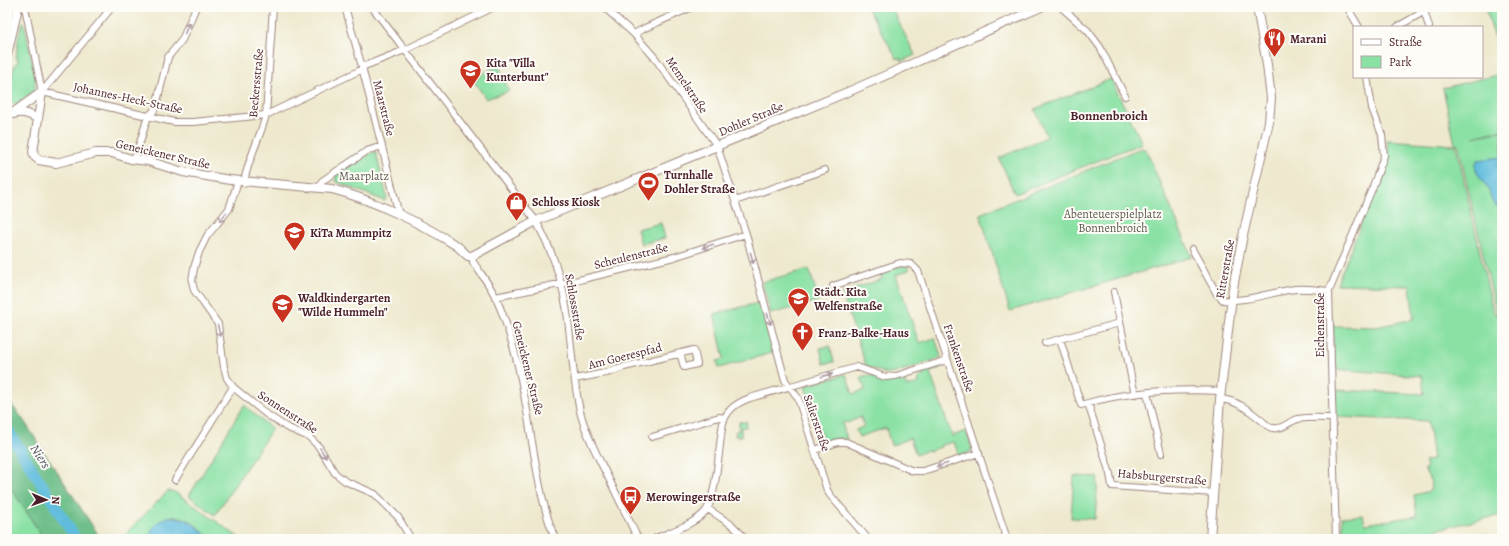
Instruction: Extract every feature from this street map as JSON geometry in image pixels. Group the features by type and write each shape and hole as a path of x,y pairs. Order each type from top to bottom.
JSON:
{"main road":[{"path":"7,55 18,7"},
{"name":"Dohler Straße","path":"472,256 536,221 850,91 1041,7"},
{"name":"Ritterstraße","path":"1210,539 1212,493 1221,395 1236,268 1270,122 1271,98 1257,7"},
{"path":"9,116 42,92"},
{"name":"Geneickener Straße","path":"42,92 33,152 35,157 39,160 56,163 96,153 112,153 148,161 183,172 241,182 320,187 343,192 399,214 456,246 468,256 472,256"},
{"path":"9,116 20,112 28,113 38,119"}],"street":[{"name":"Geneickener Straße","path":"25,7 42,92"},
{"path":"42,92 112,7"},
{"path":"135,159 148,116 153,112 156,106 168,57 182,40 196,7"},
{"name":"Beckersstraße","path":"241,182 266,115 273,7"},
{"name":"Maarstraße","path":"346,7 399,214"},
{"name":"Schlossstraße","path":"372,7 536,221 554,257 562,284 581,415 596,451 638,539"},
{"name":"Johannes-Heck-Straße","path":"42,92 174,122 193,122 266,115 362,68 405,50 494,7"},
{"name":"Memelstraße","path":"604,7 634,34 655,58 717,146 746,234"},
{"path":"634,34 644,28 692,7"},
{"path":"1061,7 1088,31 1100,47 1125,96"},
{"path":"1347,7 1358,26"},
{"path":"1399,26 1432,7"},
{"path":"1424,12 1429,26"},
{"name":"Eichenstraße","path":"1336,539 1329,292 1372,189 1384,156 1382,135 1372,108 1367,78"},
{"path":"320,187 322,180 367,151 382,146"},
{"path":"735,201 825,170"},
{"name":"Sonnenstraße","path":"241,182 229,209 207,236 199,252 192,281 194,290 218,324 226,378 233,387 266,414 286,427 309,437 319,447 334,473 345,481 375,494 398,518 411,539"},
{"name":"Scheulenstraße","path":"495,297 562,284 674,257 746,234"},
{"name":"Salierstraße","path":"746,234 785,380 798,398 830,495 868,539"},
{"path":"1192,249 1217,294 1223,300 1232,301 1306,288 1329,292"},
{"name":"Geneickener Straße","path":"472,256 473,262 495,297 506,323 522,386 544,509 555,539"},
{"name":"Frankenstraße","path":"833,286 900,263 911,264 918,271 1007,539"},
{"path":"1114,292 1133,386 1136,394"},
{"path":"1046,343 1120,323"},
{"path":"1060,339 1081,405 1111,396 1194,390 1221,395 1240,405 1272,428 1283,428 1288,423 1309,417 1332,418"},
{"name":"Am Goerespfad","path":"575,379 610,372 680,353"},
{"path":"654,539 698,518 708,509 712,498 725,418 734,406 743,401 857,367 885,377 896,376 947,360"},
{"path":"175,480 233,387"},
{"name":"Habsburgerstraße","path":"1147,393 1161,454"},
{"name":"Habsburgerstraße","path":"1088,403 1110,474 1112,486 1212,493"},
{"path":"652,437 719,417 725,418"},
{"path":"815,450 838,442 846,442 913,471 923,471 979,453"},
{"path":"708,509 740,531 746,539"}],"green space":[{"path":"867,7 891,7 915,55 902,61 900,58 897,59"},
{"path":"1485,7 1497,7 1497,10 1502,15 1502,72 1501,57"},
{"path":"24,22 36,80 35,88 29,95 13,104 8,101 7,95 15,64 17,64 18,58 16,58 18,40 22,23"},
{"path":"499,66 509,91 486,99 474,81 487,71"},
{"path":"1501,74 1502,130 1473,137 1502,131 1502,321 1497,315 1458,144 1456,144 1493,311 1502,323 1502,515 1402,537 1402,539 1343,539 1342,517 1363,515 1365,524 1417,516 1414,495 1430,491 1431,482 1424,469 1427,467 1425,461 1433,460 1428,421 1336,417 1335,390 1424,394 1422,376 1334,369 1333,326 1376,327 1414,319 1410,286 1337,284 1387,160 1387,140 1455,145 1443,88"},
{"path":"1111,79 1142,143 1015,194 999,158 1047,137 1035,109"},
{"name":"Abenteuerspielplatz Bonnenbroich","path":"1141,148 1146,150 1192,257 1010,311 980,214"},
{"name":"Maarplatz","path":"373,152 376,153 387,197 385,201 335,181 336,175"},
{"path":"661,223 665,238 641,244 637,229"},
{"path":"899,266 907,266 909,270 896,275 919,343 935,338 941,356 938,359 892,374 884,373 866,366 842,293 882,279 880,272"},
{"path":"809,269 819,301 771,314 762,282"},
{"path":"762,302 775,352 719,368 717,361 724,359 714,314"},
{"path":"830,346 834,362 824,364 820,348"},
{"path":"940,365 939,369 930,372 950,431 952,436 966,431 972,449 970,452 959,456 954,442 941,445 941,447 916,455 910,438 891,445 886,428 859,437 856,430 864,426 861,417 847,423 842,423 847,439 837,438 824,443 805,386 846,374 853,394 865,390 861,377 866,376 887,379 899,378 901,383 905,382 907,387 919,383 918,378 924,375 923,371"},
{"path":"7,399 22,418 101,539 44,539 7,482"},
{"path":"244,405 272,429 215,515 189,496"},
{"path":"739,422 747,422 746,427 741,427 741,436 735,436 736,431 739,430"},
{"path":"1074,476 1098,477 1095,519 1071,518"},
{"path":"7,482 44,539 7,539"},
{"path":"168,491 175,492 241,539 210,539 197,526 188,520 175,516 158,522 154,527 150,539 120,539"}],"water":[{"path":"1502,157 1502,163 1497,164 1497,167 1502,173 1502,206 1500,207 1496,206 1492,202 1489,190 1476,171 1475,167 1478,160"},
{"path":"167,517 181,518 191,522 210,539 150,539 155,526"}],"waterway":[{"name":"Niers","path":"7,429 76,539"}],"place":[{"name":"Marani","path":"1274,58"},
{"name":"Kita \"Villa Kunterbunt\"","path":"471,90"},
{"name":"Turnhalle Dohler Straße","path":"649,202"},
{"name":"Schloss Kiosk","path":"516,222"},
{"name":"KiTa Mummpitz","path":"294,252"},
{"name":"Städt. Kita Welfenstraße","path":"799,318"},
{"name":"Waldkindergarten \"Wilde Hummeln\"","path":"283,324"},
{"name":"Franz-Balke-Haus","path":"802,352"},
{"name":"Merowingerstraße","path":"631,516"}],"district":[{"name":"Bonnenbroich","path":"1109,115"}]}
